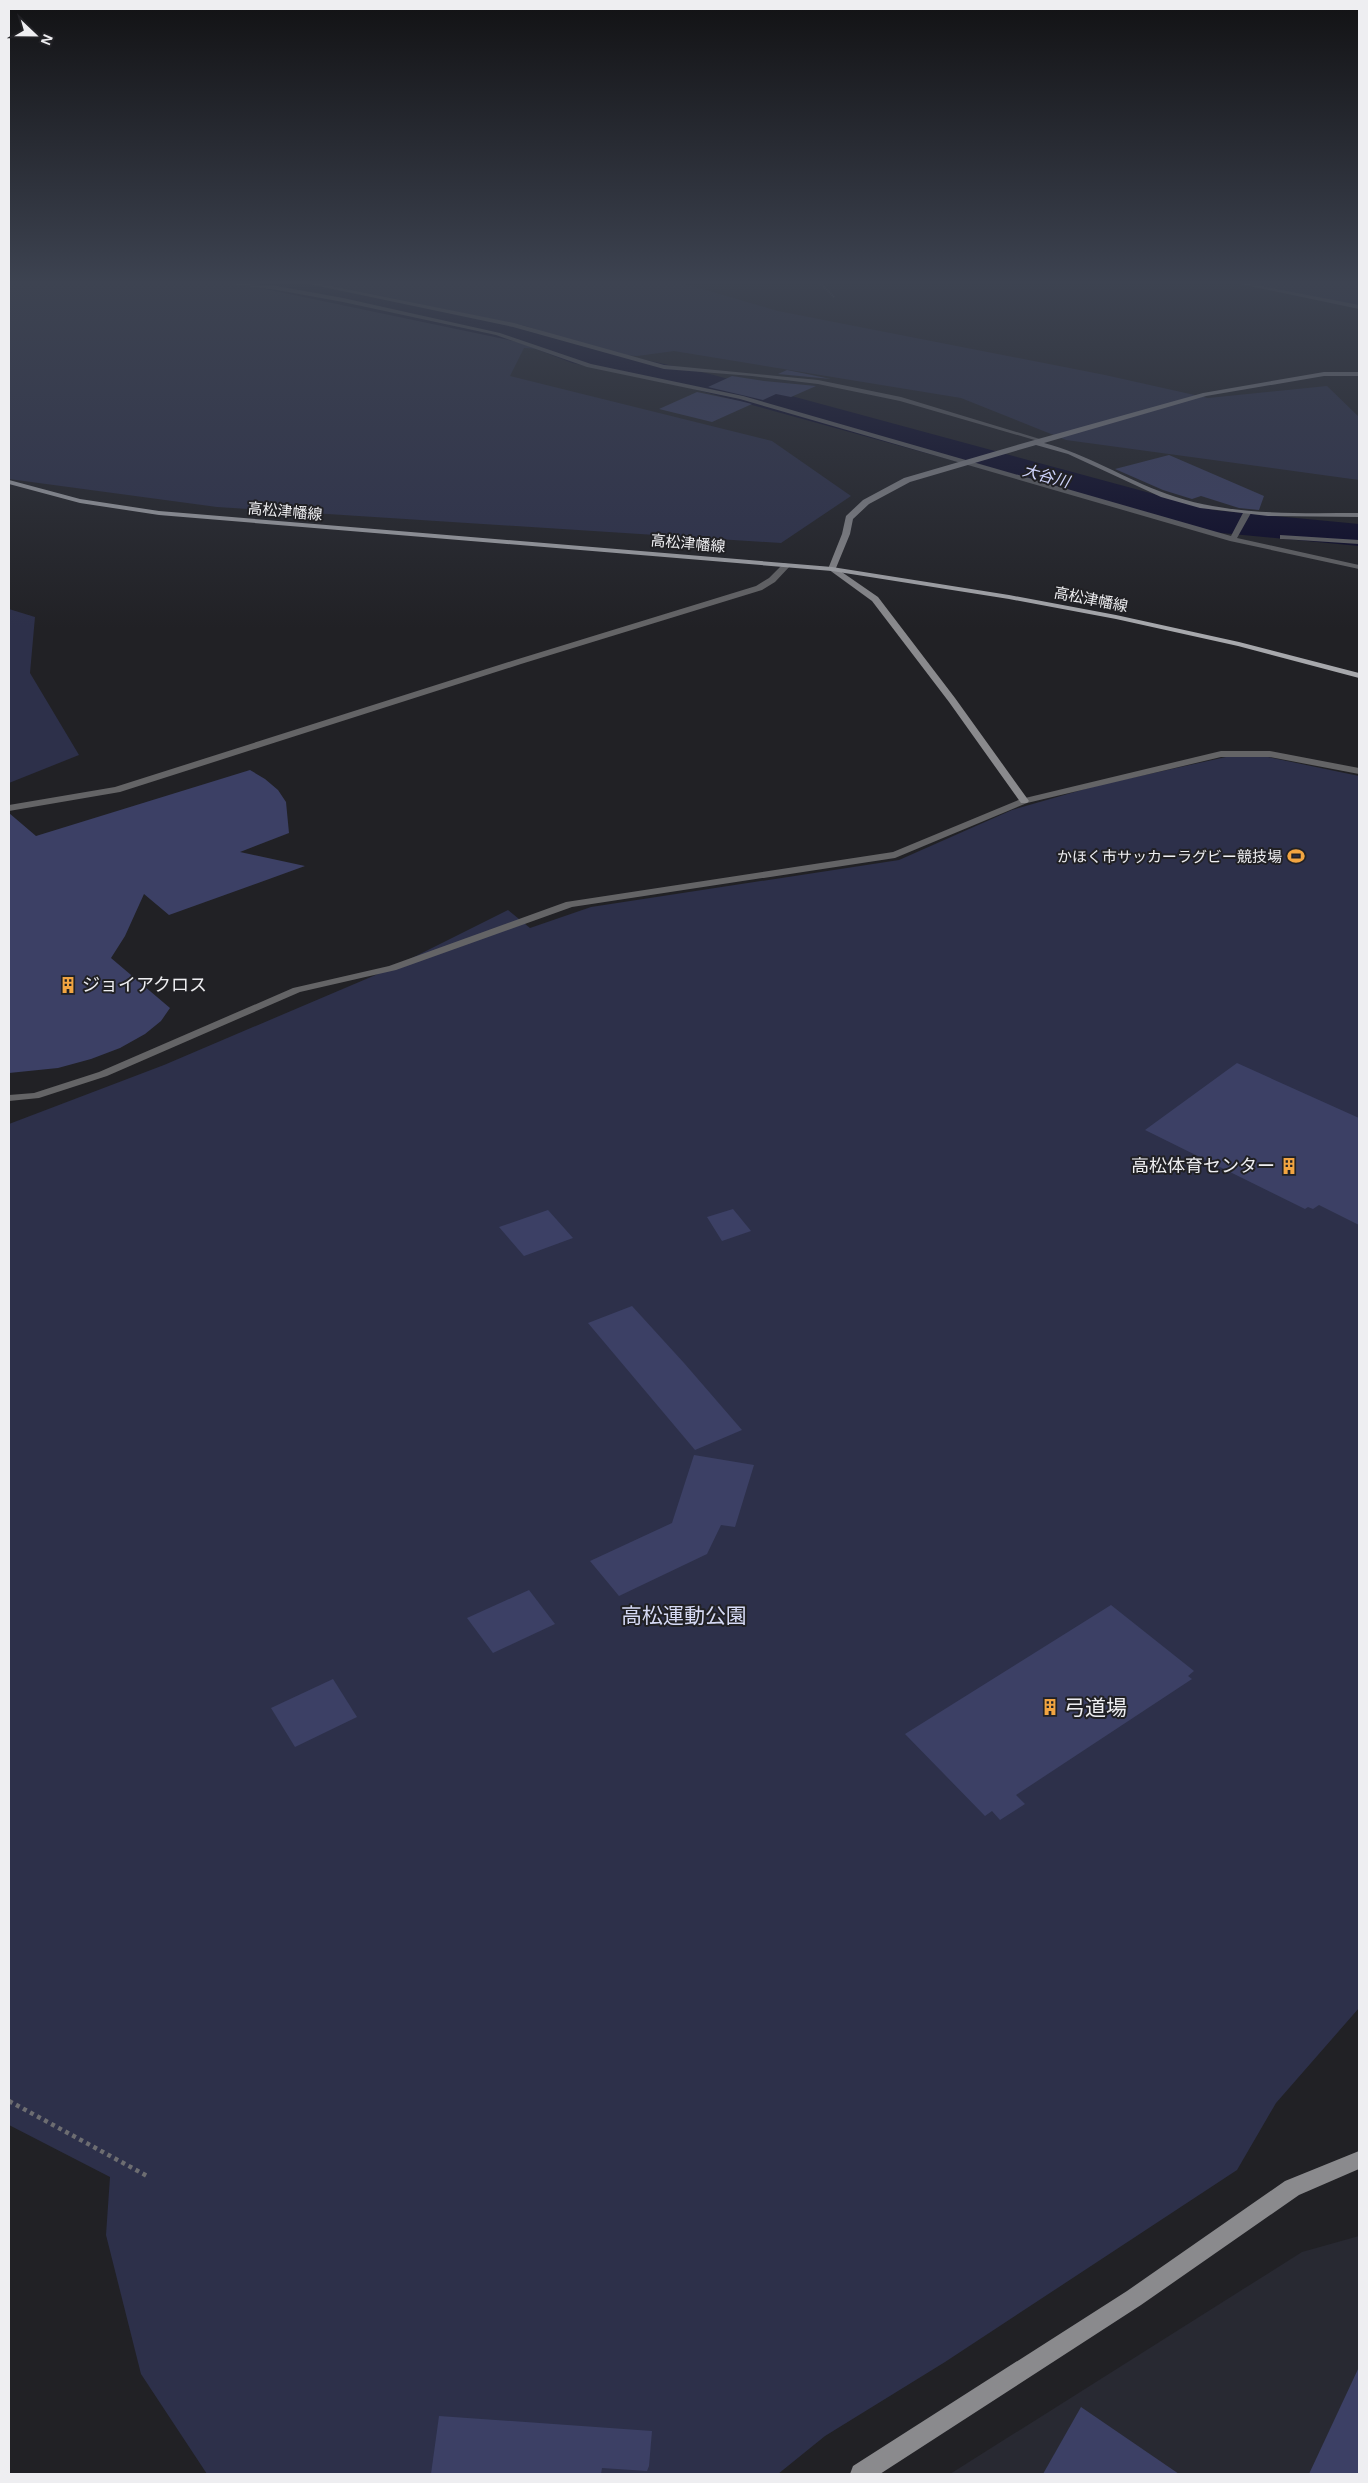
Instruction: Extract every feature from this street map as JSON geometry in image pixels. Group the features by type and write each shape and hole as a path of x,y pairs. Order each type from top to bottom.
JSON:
{"main road":[{"name":"高松津幡線","path":"9,482 80,501 166,514 832,569 1009,597 1116,617 1239,644 1359,676"}],"street":[{"path":"740,397 1234,537 1359,566"},
{"path":"895,397 1069,452 1149,490 1178,500 1245,516 1359,515"},
{"path":"1024,801 952,700 875,599 832,569 846,534 849,518 866,502 907,480 1195,397"},
{"path":"1234,537 1245,516"},
{"path":"1283,537 1359,542"},
{"path":"9,808 117,790 518,662 759,588 772,580 787,565"},
{"path":"9,1098 35,1096 103,1074 297,990 392,968 570,904 895,855 1024,801 1221,754 1270,754 1359,771"},
{"path":"861,2474 1134,2298 1292,2188 1359,2160"}],"path":[{"path":"9,2102 149,2177"}],"shaded area":[{"path":"1359,2236 1359,2474 950,2474 1302,2252"}],"green space":[{"path":"9,397 594,397 772,441 851,496 781,543 217,507 9,479"},
{"path":"954,397 1338,397 1359,417 1359,480 1066,440"},
{"path":"9,609 35,617 30,673 79,755 9,783"},
{"name":"高松運動公園","path":"1226,757 1268,757 1359,776 1359,2008 1276,2103 1237,2170 945,2362 825,2436 778,2474 207,2474 141,2374 106,2235 110,2177 9,2125 9,1124 164,1065 392,968 508,910 530,928 591,907 899,860 1012,810 1099,785"}],"building":[{"path":"686,397 719,397 752,404 712,422 659,409"},
{"path":"750,397 770,397 763,400"},
{"path":"1169,455 1264,496 1259,510 1239,508 1201,496 1192,499 1163,490 1115,469"},
{"path":"250,770 278,790 286,802 289,833 240,852 305,866 169,915 144,894 125,936 111,958 170,1008 161,1021 145,1034 120,1048 91,1059 58,1068 9,1073 9,813 36,836"},
{"name":"高松体育センター","path":"1237,1063 1359,1118 1359,1225 1319,1205 1313,1209 1308,1207 1305,1209 1145,1130"},
{"path":"733,1209 751,1231 722,1241 707,1217"},
{"path":"548,1210 573,1238 524,1256 499,1227"},
{"path":"632,1306 742,1430 695,1450 588,1323"},
{"path":"694,1455 754,1465 735,1527 721,1525 707,1554 619,1596 590,1561 672,1523"},
{"path":"529,1590 555,1624 493,1653 467,1618"},
{"name":"弓道場","path":"1111,1605 1194,1671 1188,1676 1192,1679 1016,1795 1025,1804 1000,1820 992,1811 985,1816 905,1734"},
{"path":"333,1679 357,1717 295,1747 271,1708"},
{"path":"1359,2367 1359,2474 1309,2474"},
{"path":"1081,2407 1179,2474 1043,2474"},
{"path":"439,2416 652,2431 649,2466 647,2471 602,2468 601,2474 431,2474"}],"waterway":[{"name":"大谷川","path":"757,397 1211,521 1359,535"}],"place":[{"name":"かほく市サッカーラグビー競技場","path":"1296,856"},
{"name":"ジョイアクロス","path":"68,985"},
{"name":"高松体育センター","path":"1289,1166"},
{"name":"弓道場","path":"1050,1707"}]}
